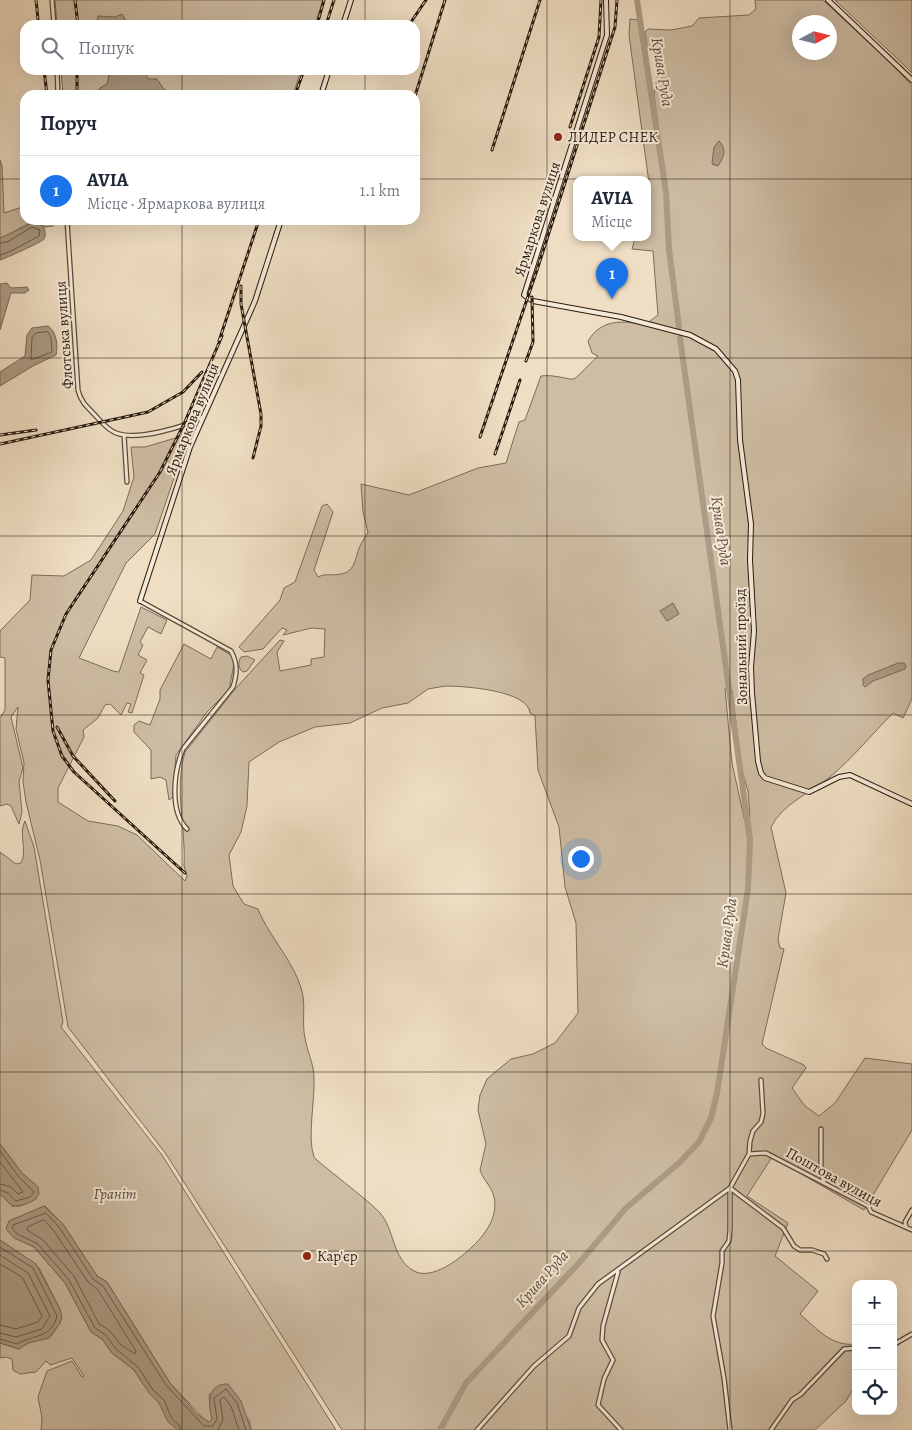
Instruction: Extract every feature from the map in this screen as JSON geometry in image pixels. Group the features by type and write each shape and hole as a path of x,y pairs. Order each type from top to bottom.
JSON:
{"street":[{"path":"52,0 54,20"},
{"path":"345,20 351,0"},
{"name":"Ярмаркова вулиця","path":"606,0 607,35 524,294 533,301 645,323"},
{"path":"828,0 912,80"},
{"path":"57,75 58,90"},
{"path":"323,90 327,75"},
{"name":"Флотська вулиця","path":"67,225 79,395 104,425 124,435"},
{"name":"Ярмаркова вулиця","path":"140,601 190,447 255,301 279,225"},
{"name":"Зональний проїзд","path":"645,323 704,342 729,362 737,376 740,440 751,524 750,560 754,631 751,667 756,750 762,776 808,792 839,777 850,775 912,804"},
{"path":"127,482 124,435 136,436 172,428 204,416"},
{"path":"140,601 231,651 236,659 236,677 233,687 183,749 179,760 176,808 179,822 186,829"},
{"path":"477,1430 539,1361 569,1336 579,1308 598,1284 618,1272 730,1188 750,1154 750,1141 753,1131 761,1122 763,1114 761,1080"},
{"path":"821,1129 821,1173 824,1182"},
{"name":"Поштова вулиця","path":"750,1154 766,1153 868,1206 871,1212 912,1230"},
{"path":"730,1188 783,1228 794,1246 800,1250 812,1250 824,1254 828,1259"},
{"path":"730,1188 730,1230 728,1241 722,1251 722,1263 713,1316 724,1378 730,1430"},
{"path":"906,1227 905,1222 912,1210"},
{"path":"618,1272 603,1326 602,1340 613,1360 604,1379 598,1405 621,1430"},
{"path":"897,1344 912,1334"},
{"path":"771,1430 792,1400 801,1394 844,1349 852,1348"}],"green space":[{"path":"55,0 323,0 317,20 57,20"},
{"path":"755,0 823,0 893,65 912,86 912,699 903,718 893,713 838,770 823,783 790,805 771,827 786,893 778,939 780,948 784,949 762,1044 766,1048 804,1065 806,1068 792,1088 805,1106 819,1116 835,1103 865,1058 912,1064 912,1130 864,1210 772,1157 747,1196 788,1223 775,1256 818,1291 800,1314 825,1336 840,1343 852,1344 852,1391 846,1401 815,1430 342,1430 166,1154 68,1027 40,860 26,802 23,782 24,763 16,729 18,707 11,717 23,768 19,781 22,812 19,824 11,806 7,804 0,806 0,718 5,710 5,658 0,657 0,631 30,600 32,575 64,576 91,560 123,511 134,477 131,447 145,447 189,434 155,534 126,563 79,658 119,672 141,607 167,620 161,634 148,627 140,642 143,645 138,655 147,660 140,673 144,675 132,713 128,712 131,704 127,703 121,715 110,704 105,705 98,718 83,730 84,737 58,788 58,802 88,821 118,826 137,835 185,881 187,876 184,866 180,781 185,752 236,688 280,640 284,641 277,652 280,671 311,665 311,659 324,657 325,629 312,628 283,635 287,630 282,628 263,649 244,652 239,647 280,600 284,588 295,582 322,506 327,504 333,512 314,570 318,577 346,573 352,567 368,532 363,512 361,484 409,495 478,468 506,463 519,422 525,420 541,376 574,379 598,356 592,353 588,341 599,329 606,325 621,322 645,325 658,315 653,251 632,249 634,241 651,241 651,176 648,176 629,35 630,19 638,20 655,132 659,133 654,95 658,73 653,52 648,52 645,32 648,29 671,30 692,26 699,18 749,15 756,9","holes":["454,686 479,688 507,694 527,705 530,713 535,716 538,770 559,827 565,887 576,923 578,1013 555,1043 533,1054 511,1059 487,1079 480,1095 478,1110 486,1144 480,1170 494,1197 495,1205 492,1220 479,1240 454,1262 437,1271 421,1273 407,1266 402,1259 389,1228 380,1213 314,1157 311,1140 314,1073 304,1033 304,1001 300,984 258,909 244,904 233,886 229,855 241,832 247,806 249,762 279,742 315,727 350,723 382,708 408,703 428,689","725,689 732,690 742,771 748,791 750,817 745,822 732,763"]},
{"path":"835,0 912,0 912,73 907,68"},
{"path":"61,75 299,75 295,90 63,90"},
{"path":"0,160 2,166 4,213 20,208 20,225 25,225 0,238"},
{"path":"40,225 53,225 53,226 44,227"},
{"path":"184,644 211,659 217,647 231,655 234,664 229,690 207,712 176,755 173,797 169,800 166,780 160,777 151,779 151,750 134,732 134,725 139,721 150,725 160,699 160,690"},
{"path":"247,656 255,660 247,671 243,672 239,667 239,661 241,657"},
{"name":"Граніт","path":"25,821 34,847 63,1022 61,1027 162,1155 336,1430 251,1430 249,1419 210,1393 212,1419 209,1423 206,1421 170,1383 107,1282 97,1276 63,1224 45,1206 9,1221 15,1238 34,1247 65,1283 91,1332 102,1339 112,1353 134,1370 143,1384 200,1430 41,1430 42,1418 38,1397 47,1371 72,1361 82,1377 84,1376 72,1358 50,1365 46,1361 36,1372 20,1374 13,1370 12,1359 0,1358 0,1343 19,1349 28,1343 51,1336 60,1323 60,1309 39,1268 0,1240 0,1194 12,1206 20,1206 36,1199 38,1187 22,1173 0,1144 0,852 16,864 21,863 24,853 22,831"}],"water":[{"path":"122,14 125,20 97,20 98,16 115,17"},
{"path":"109,75 146,75 148,79 157,79 166,90 99,90 107,84"},
{"path":"719,141 722,144 724,153 718,166 712,164 714,147"},
{"path":"28,225 40,225 44,227 44,239 0,260 0,238"},
{"path":"7,283 11,288 27,287 29,290 25,293 11,293 0,330 0,284"},
{"path":"48,326 56,339 56,355 33,366 0,386 0,372 25,356 27,335 32,328"},
{"path":"673,603 679,614 667,621 660,611"},
{"path":"898,663 904,663 905,669 873,681 865,687 863,685 863,679 868,675"},
{"path":"0,1144 22,1173 38,1187 39,1194 31,1202 12,1206 0,1194"},
{"path":"44,1206 63,1224 97,1276 107,1282 170,1383 197,1414 209,1422 212,1419 210,1402 213,1391 216,1387 228,1384 241,1401 251,1430 178,1430 168,1422 159,1403 149,1393 134,1370 112,1353 102,1339 91,1332 65,1283 34,1247 14,1238 6,1229 9,1221"},
{"path":"0,1240 36,1264 60,1309 62,1317 49,1338 28,1343 19,1349 0,1343"}],"waterway":[{"name":"Крива Руда","path":"637,0 666,192 669,249 679,327"},
{"name":"Крива Руда","path":"440,1430 466,1383 579,1263 626,1208 679,1163 699,1142 711,1118 717,1093 748,889 750,840 680,338"}],"railway":[{"path":"36,0 38,19"},
{"path":"75,0 77,20"},
{"path":"318,20 324,0"},
{"path":"328,20 334,0"},
{"path":"412,20 426,0"},
{"path":"417,90 445,0"},
{"path":"492,150 540,0"},
{"path":"570,127 599,37 601,0"},
{"path":"480,437 537,270 615,27 617,0"},
{"path":"45,75 46,90"},
{"path":"77,75 77,90"},
{"path":"297,90 302,75"},
{"path":"219,341 257,225"},
{"path":"241,286 241,304 261,414 261,426 253,458"},
{"path":"526,361 533,342 532,297"},
{"path":"185,873 74,772 62,756 53,731 48,680 51,650 66,614 160,472 184,424 222,336"},
{"path":"0,444 148,412 183,392 202,372"},
{"path":"495,454 520,380"},
{"path":"0,435 36,430"},
{"path":"57,727 73,756 115,801"}],"place":[{"name":"ЛИДЕР СНЕК","path":"558,137"},
{"name":"AVIA","path":"612,299"},
{"name":"Кар'єр","path":"307,1256"}]}
